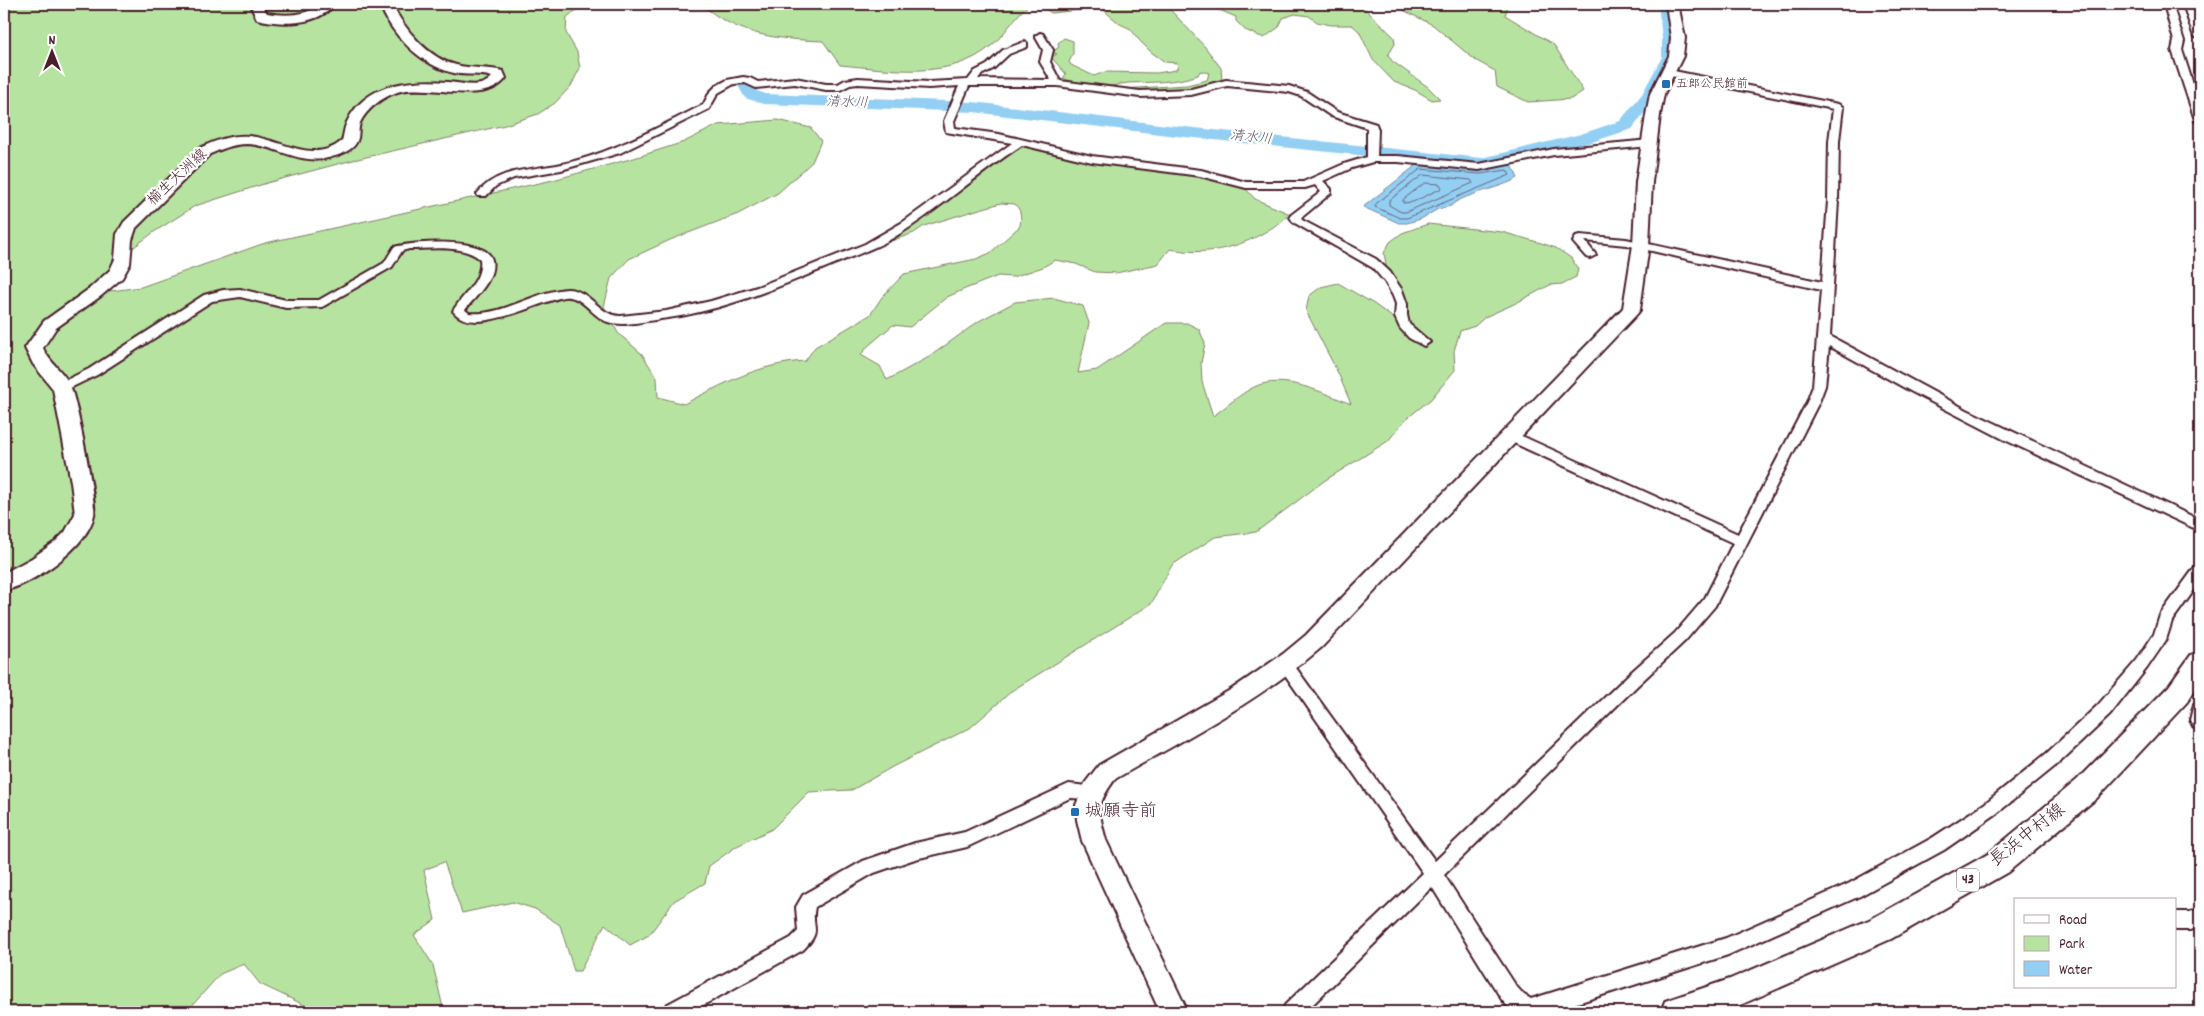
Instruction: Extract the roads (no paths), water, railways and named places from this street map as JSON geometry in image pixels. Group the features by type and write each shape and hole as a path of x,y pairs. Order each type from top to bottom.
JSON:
{"main road":[{"path":"2190,4 2200,34"},
{"name":"長浜中村線","path":"1676,1012 1732,994 1881,929 1998,863 2087,789 2178,694 2200,662"}],"street":[{"path":"260,4 258,9 262,16 283,20 317,12 329,4"},
{"name":"櫛生大洲線","path":"4,583 51,556 69,542 82,526 85,514 81,482 62,387 39,360 34,348 40,334 51,322 102,287 116,274 124,262 125,234 133,222 206,150 225,143 242,140 252,141 298,155 323,154 338,150 348,144 352,137 352,124 367,104 387,92 403,86 425,84 475,90 495,84 499,78 498,74 490,72 458,70 438,63 399,26 386,4"},
{"path":"1174,1012 1094,841 1087,813 1091,792 1107,772 1244,695 1286,665 1320,635 1631,310 1640,245 1644,182 1657,94 1676,56 1678,38 1672,4"},
{"path":"2168,4 2179,41 2177,50 2200,120"},
{"path":"1040,36 1048,50 1045,62 1057,83"},
{"path":"1024,45 1006,52 990,67 978,72 967,84 949,121 950,130 969,131 1092,159 1201,174 1246,185 1305,185 1348,166 1372,159 1398,159 1479,167 1554,152 1650,144"},
{"path":"1292,1012 1435,876 1634,679 1680,637 1710,602 1814,402 1819,386 1824,338 1833,201 1834,142 1838,107 1669,73"},
{"path":"482,194 492,184 511,175 561,167 616,151 706,107 716,90 740,80 747,80 756,85 794,81 826,87 840,87 848,82 858,81 967,84 1057,83 1140,94 1191,92 1226,83 1298,90 1312,97 1340,117 1372,126 1372,159"},
{"path":"62,387 93,372 208,298 223,294 240,293 286,304 322,303 388,265 398,249 409,246 475,250 485,256 487,262 476,290 459,311 466,318 474,319 495,314 567,293 585,298 593,308 611,319 671,315 716,306 790,279 888,236 928,209 998,156 1020,143"},
{"path":"1317,181 1326,189 1326,193 1295,217 1298,222 1372,261 1381,268 1392,283 1401,302 1402,321 1412,334 1424,342"},
{"path":"1590,255 1579,242 1580,238 1603,239 1640,245 1826,287"},
{"path":"1824,338 1892,377 2105,483 2200,526"},
{"path":"1510,436 1741,541"},
{"path":"1286,665 1435,876 1509,993 1517,1002 1530,1009 1728,946 1854,890 1938,844 1990,809 2053,758 2104,710 2142,664 2161,636 2164,619 2200,571"},
{"path":"2200,709 2198,720 2200,723"},
{"path":"673,1012 798,944 807,934 805,907 809,901 869,867 915,851 967,839 1069,791 1091,792"},
{"path":"2176,921 2191,921 2200,918"}],"water":[{"path":"1419,163 1477,168 1511,163 1518,178 1463,198 1451,206 1438,209 1421,219 1407,223 1399,223 1363,207"}],"waterway":[{"name":"清水川","path":"744,82 751,94 764,99 973,107 1176,131 1482,163 1586,138 1626,125 1649,96 1670,57 1670,38 1665,4"}],"place":[{"name":"五郎公民館前","path":"1666,84"},
{"name":"城願寺前","path":"1075,812"}]}
